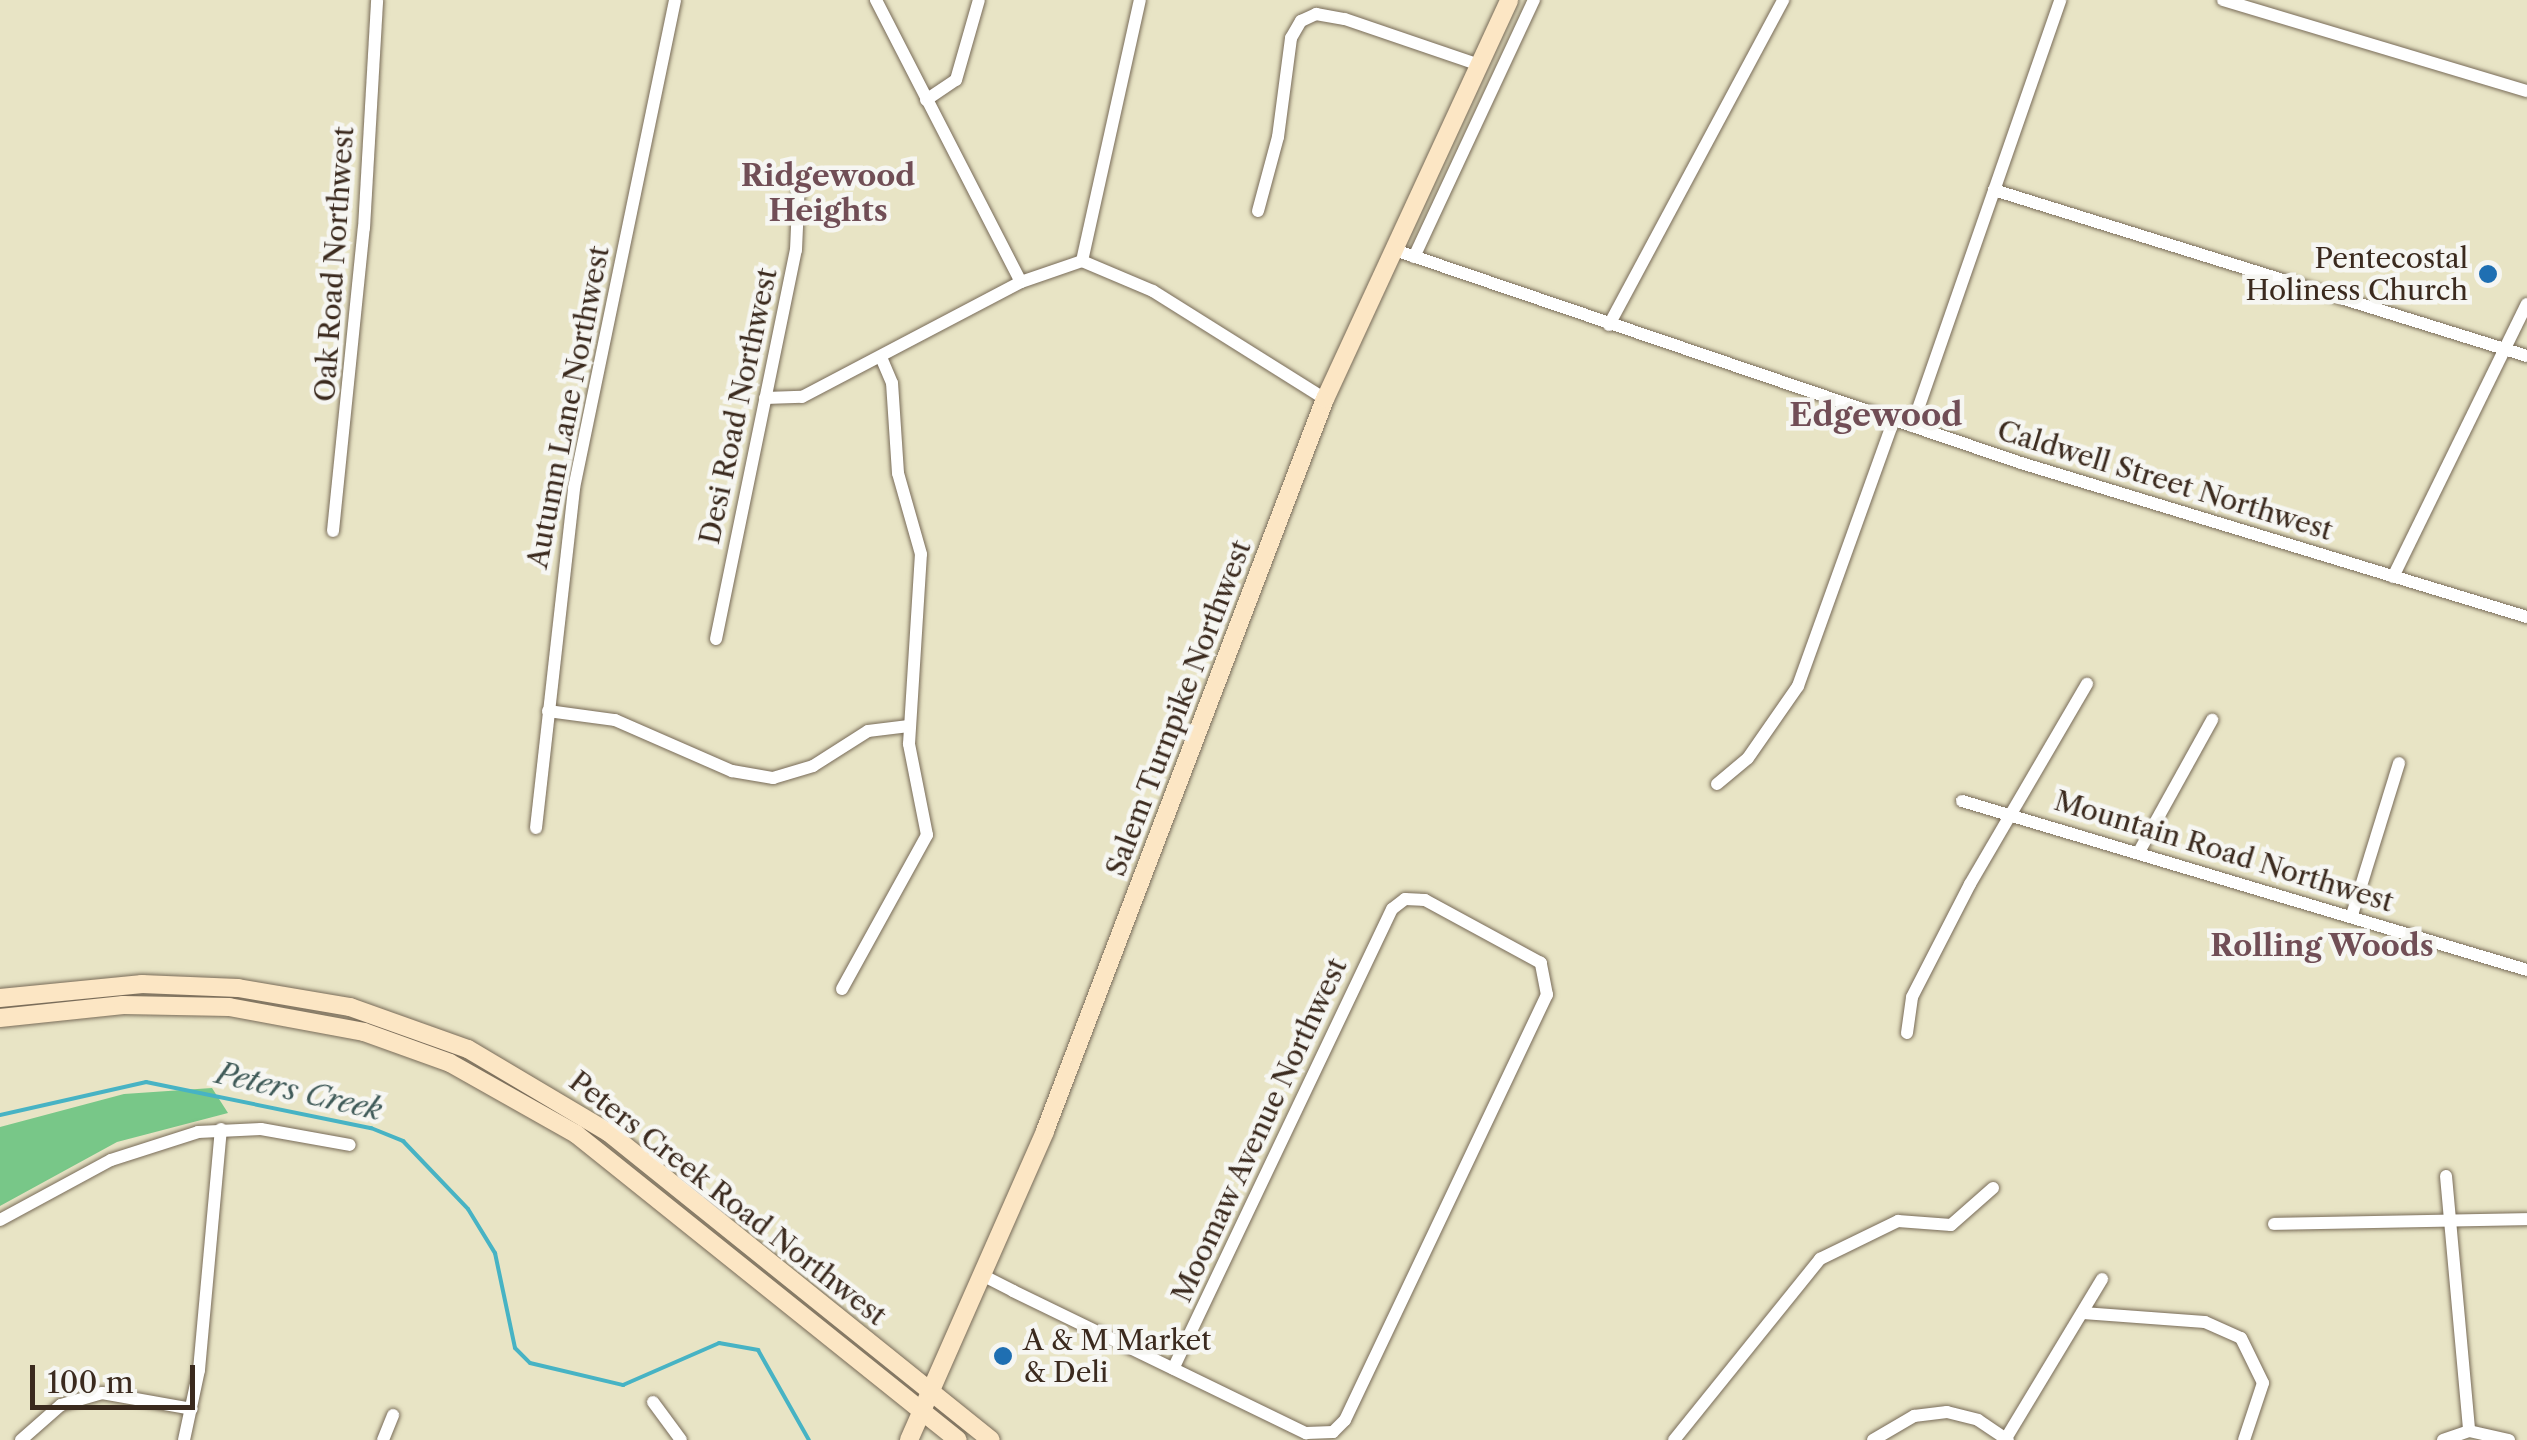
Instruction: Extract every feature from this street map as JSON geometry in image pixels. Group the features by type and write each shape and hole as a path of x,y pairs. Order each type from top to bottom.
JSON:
{"main road":[{"name":"Salem Turnpike Northwest","path":"909,1440 1046,1131 1325,399 1509,0"},
{"name":"Peters Creek Road Northwest","path":"0,998 142,984 238,988 350,1008 468,1049 608,1132 991,1440"},
{"name":"Peters Creek Road Northwest","path":"0,1018 123,1005 229,1007 345,1027 450,1063 576,1134 958,1440"}],"street":[{"name":"Oak Road Northwest","path":"333,532 364,228 377,0"},
{"name":"Autumn Lane Northwest","path":"536,828 574,488 675,0"},
{"path":"876,0 1020,282"},
{"path":"926,100 956,80 979,0"},
{"path":"1082,261 1140,0"},
{"path":"1414,257 1534,0"},
{"path":"1610,325 1783,0"},
{"path":"1912,426 2060,0"},
{"path":"2223,0 2527,91"},
{"path":"1258,212 1278,137 1291,38 1301,21 1316,14 1344,19 1479,65"},
{"name":"Desi Road Northwest","path":"716,639 799,232 800,182"},
{"path":"1994,190 2527,356"},
{"name":"Caldwell Street Northwest","path":"1392,250 1912,426 2527,618"},
{"path":"764,398 789,402 1020,282 1082,261 1153,291 1325,399"},
{"path":"2393,577 2527,304"},
{"path":"842,989 926,843 928,819 909,726 921,554 898,472 892,383 882,357"},
{"path":"1717,784 1748,758 1798,686 1894,420"},
{"path":"1907,1033 1912,997 2087,684"},
{"path":"548,712 615,720 732,771 773,778 812,766 868,732 909,726"},
{"path":"2140,850 2212,720"},
{"path":"2352,915 2399,763"},
{"name":"Mountain Road Northwest","path":"1962,801 2140,850 2527,970"},
{"name":"Moomaw Avenue Northwest","path":"1419,898 1541,964 1548,992 1346,1420 1328,1435 1306,1434 1173,1369 1390,914 1405,899 1419,898"},
{"path":"184,1440 192,1409 223,1164 222,1130"},
{"path":"0,1220 111,1160 169,1138 222,1130 291,1132 350,1145"},
{"path":"2446,1176 2469,1431"},
{"path":"1674,1440 1812,1266 1848,1242 1908,1221 1951,1226 1993,1188"},
{"path":"2274,1224 2527,1219"},
{"path":"982,1275 1173,1369"},
{"path":"1873,1440 1899,1422 1930,1412 1978,1420 2006,1440 2102,1279"},
{"path":"2083,1312 2204,1322 2242,1338 2263,1383 2244,1440"},
{"path":"21,1440 62,1406 102,1393 192,1409"},
{"path":"653,1402 681,1440"},
{"path":"383,1440 394,1415"},
{"path":"2442,1440 2469,1431 2509,1440"}],"green space":[{"path":"212,1088 228,1113 117,1142 0,1206 0,1127 124,1094"}],"waterway":[{"name":"Peters Creek","path":"0,1115 146,1082 371,1128 403,1141 468,1209 495,1253 515,1348 530,1363 623,1385 719,1343 758,1350 809,1440"}],"place":[{"name":"Pentecostal Holiness Church","path":"2488,274"},
{"name":"A & M Market & Deli","path":"1003,1356"}],"district":[{"name":"Ridgewood Heights","path":"828,193"},
{"name":"Edgewood","path":"1876,415"},
{"name":"Rolling Woods","path":"2322,946"}]}
